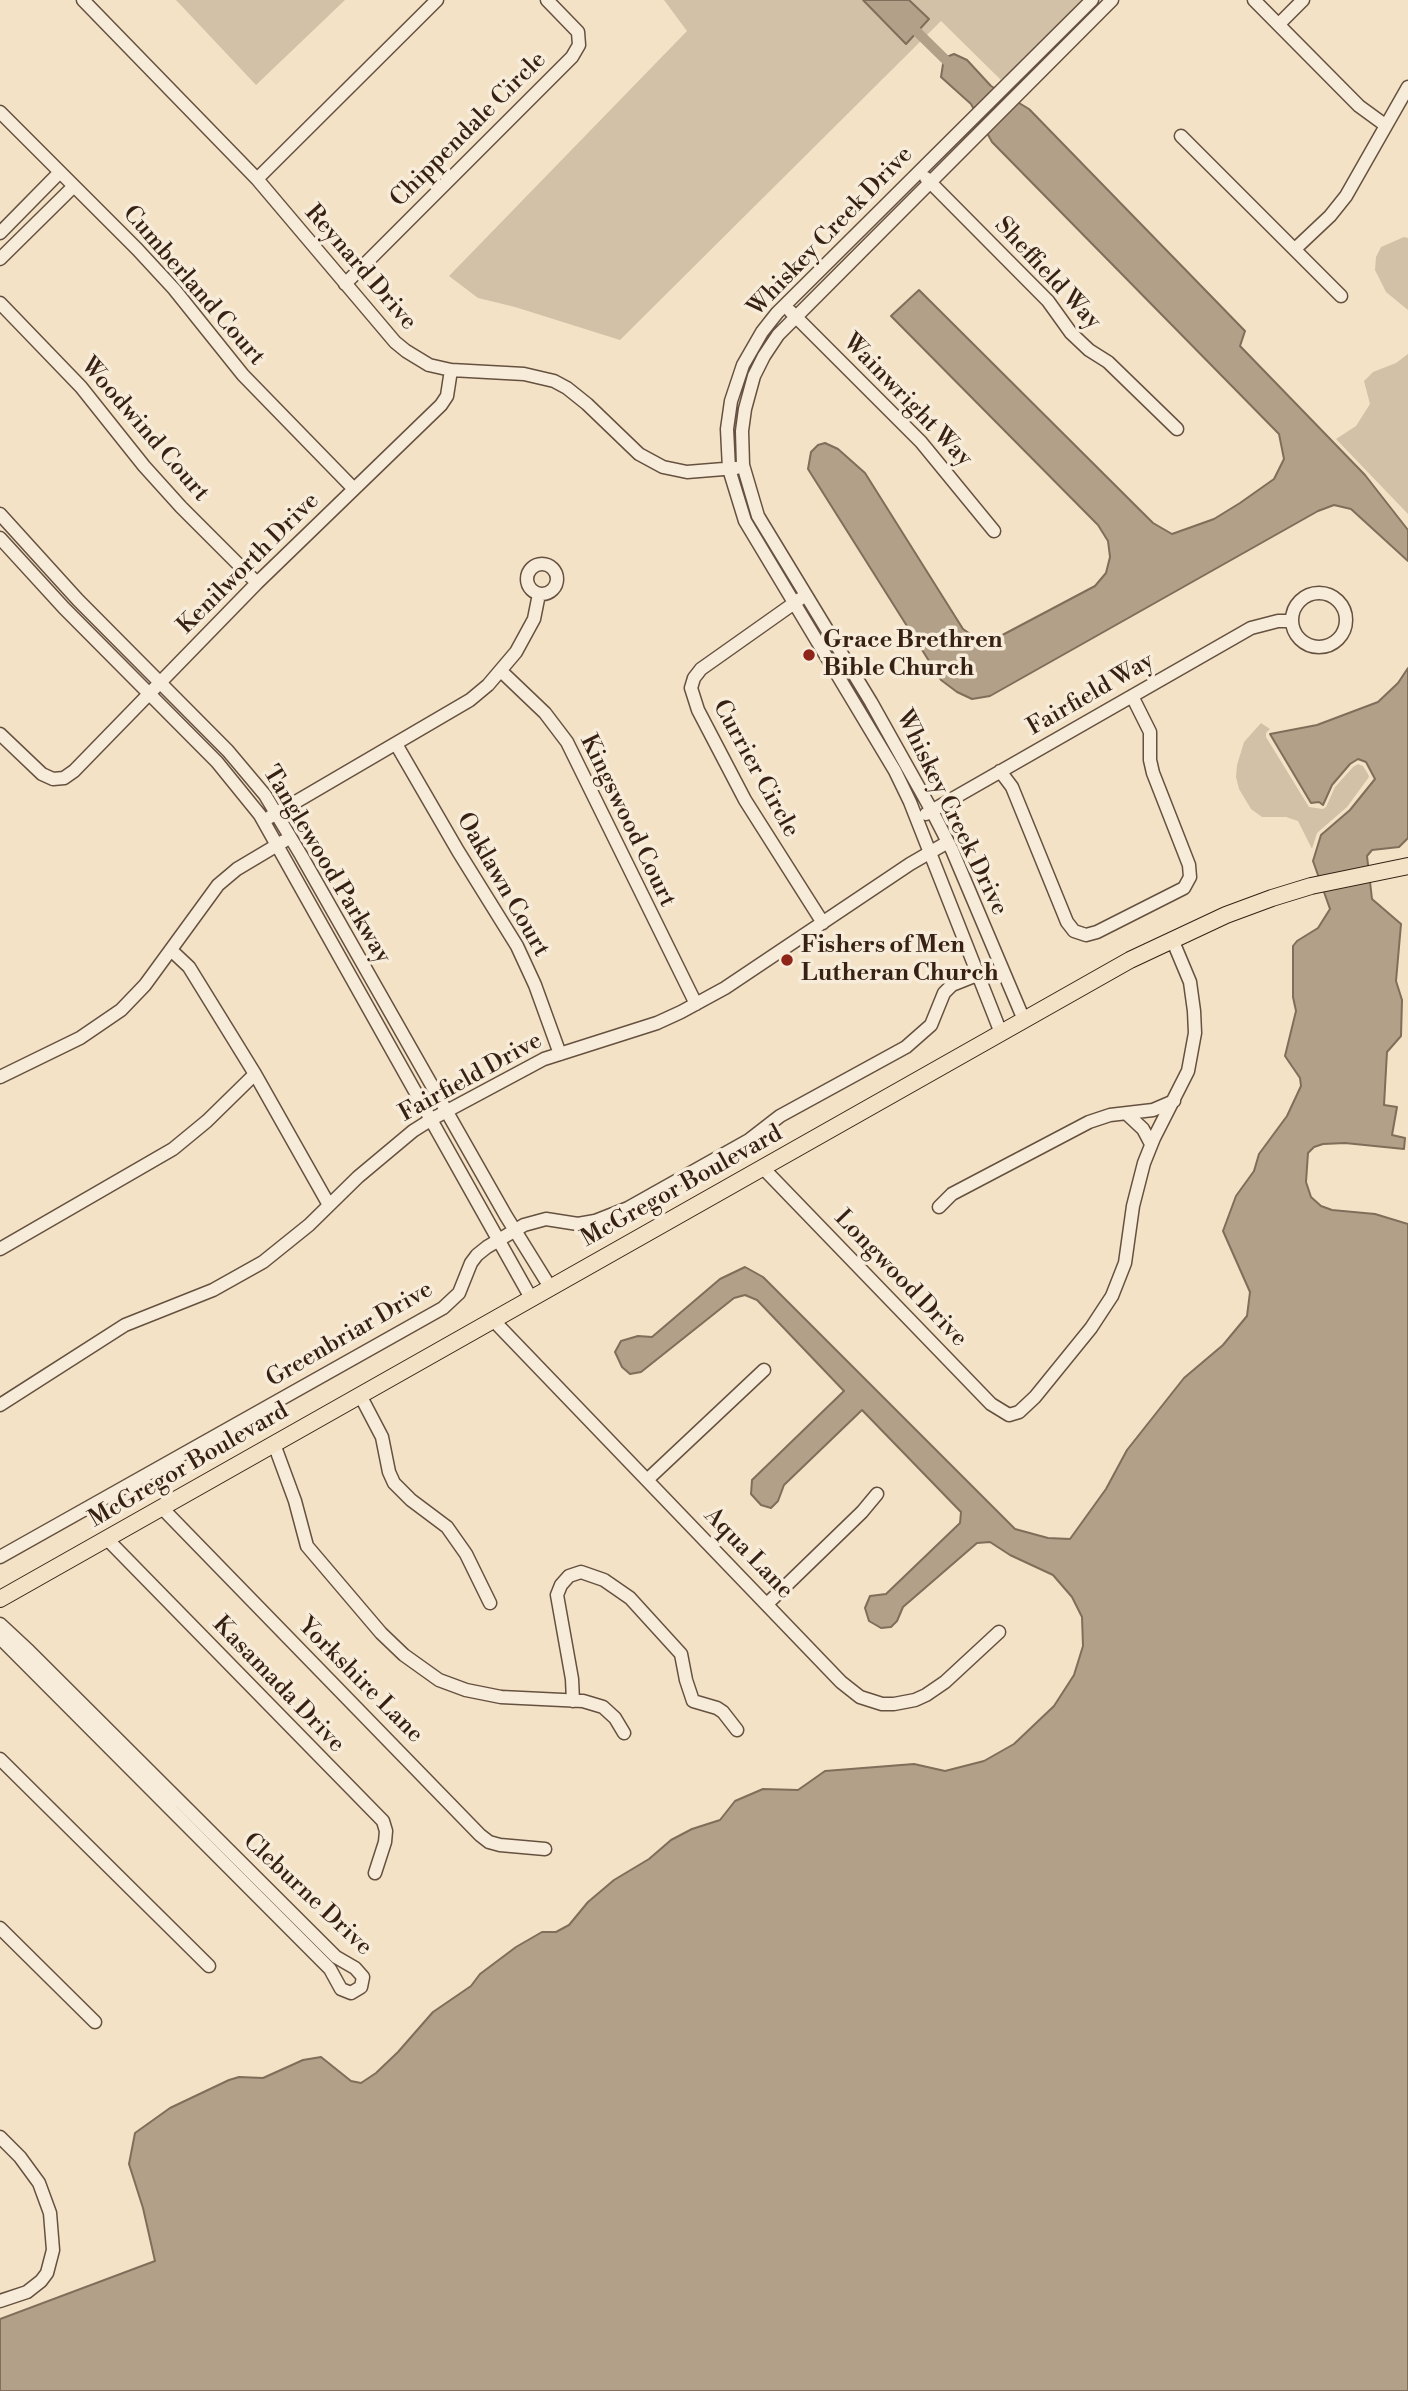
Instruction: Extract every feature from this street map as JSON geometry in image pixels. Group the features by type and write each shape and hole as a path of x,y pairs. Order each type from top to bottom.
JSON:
{"main road":[{"name":"McGregor Boulevard","path":"0,1599 1172,939 1231,912 1311,886 1408,866"}],"street":[{"name":"Reynard Drive","path":"83,0 257,180 406,351 429,365 451,370 524,374 554,381 577,395 628,445 651,462 675,471 744,467"},
{"path":"257,180 437,0"},
{"name":"Chippendale Circle","path":"345,284 572,57 579,45 578,32 547,0"},
{"name":"Whiskey Creek Drive","path":"1001,1033 900,781 745,521 729,469 729,414 738,377 761,332 1091,0"},
{"name":"Whiskey Creek Drive","path":"1024,1020 948,842 932,811 872,702 758,516 744,467 743,420 754,376 764,356 795,316 1112,0"},
{"path":"1254,0 1359,106 1385,125"},
{"path":"1279,24 1303,0"},
{"path":"1295,249 1330,216 1346,196 1408,87"},
{"name":"Cumberland Court","path":"0,112 174,289 269,404 354,489"},
{"path":"1181,136 1341,296"},
{"path":"0,233 61,172"},
{"name":"Sheffield Way","path":"919,172 1048,301 1071,333 1089,350 1108,362 1177,429"},
{"path":"0,259 74,186"},
{"name":"Woodwind Court","path":"0,303 81,387 144,466 181,507 257,583"},
{"name":"Wainwright Way","path":"785,306 921,442 994,531"},
{"name":"Kenilworth Drive","path":"0,734 42,774 53,779 62,778 74,771 257,583 441,405 447,396 451,370"},
{"name":"Tanglewood Parkway","path":"0,514 63,584 252,778 276,812 515,1231 550,1287"},
{"name":"Tanglewood Parkway","path":"0,538 51,595 217,762 263,821 531,1298"},
{"path":"51,595 63,584"},
{"path":"1316,593 1328,594 1339,600 1346,612 1347,623 1343,634 1335,642 1314,648 1304,643 1295,633 1292,621 1296,605 1305,597 1316,593"},
{"path":"263,821 470,700 501,671 529,630 539,594"},
{"name":"Currier Circle","path":"806,596 701,669 694,677 691,688 698,710 764,833 823,923"},
{"name":"Fairfield Way","path":"916,820 1251,628 1278,621 1292,621"},
{"name":"Kingswood Court","path":"501,671 545,713 567,742 696,1004"},
{"path":"1000,771 1012,786 1067,922 1074,931 1086,935 1097,932 1184,888 1190,877 1189,864 1153,773 1150,732 1132,696"},
{"name":"Oaklawn Court","path":"396,744 517,946 535,985 560,1054"},
{"path":"0,1077 103,1025 129,1003 218,885 237,869 290,837"},
{"name":"Fairfield Drive","path":"0,1405 125,1325 213,1290 253,1269 282,1249 392,1148 432,1119 523,1069 560,1054 657,1023 696,1004 725,988 948,842"},
{"path":"1151,1144 1185,1078 1192,1056 1195,1022 1189,982 1172,939"},
{"path":"171,950 189,967 255,1074 329,1205"},
{"name":"Greenbriar Drive","path":"0,1557 443,1308 459,1293 477,1255 524,1225 546,1219 578,1224 595,1221 628,1208 749,1140 780,1116 915,1041 931,1025 944,993 952,985 977,975"},
{"path":"0,1249 173,1149 207,1121 255,1074"},
{"path":"939,1207 959,1190 1088,1122 1153,1110 1174,1101"},
{"path":"1127,1114 1143,1129 1151,1144"},
{"name":"Longwood Drive","path":"763,1168 991,1404 1009,1415 1019,1412 1035,1396 1091,1328 1112,1296 1125,1263 1138,1184 1151,1144"},
{"name":"Aqua Lane","path":"493,1320 850,1690 860,1697 882,1704 915,1700 936,1689 999,1632"},
{"path":"648,1480 764,1370"},
{"path":"360,1395 382,1437 394,1483 411,1500 447,1527 466,1554 490,1603"},
{"path":"274,1444 295,1501 307,1546 381,1633 404,1655 439,1680 466,1690 501,1697 583,1701 603,1707 615,1718 624,1733"},
{"path":"768,1604 877,1494"},
{"name":"Yorkshire Lane","path":"162,1508 480,1835 489,1842 500,1845 545,1849"},
{"name":"Kasamada Drive","path":"107,1539 383,1821 385,1842 375,1872"},
{"path":"573,1701 572,1679 557,1595 569,1576 581,1572 616,1587 630,1598 681,1654 693,1701 717,1707 737,1730"},
{"name":"Cleburne Drive","path":"0,1624 29,1651 176,1806 330,1969 341,1989 351,1993 361,1987 363,1977 355,1969 336,1957 176,1806 0,1638"},
{"path":"0,1759 209,1966"},
{"path":"0,1928 95,2022"},
{"path":"0,2137 33,2174 47,2203 52,2225 53,2250 52,2261 41,2281 27,2292 0,2301"}],"shaded area":[{"path":"176,0 345,0 256,85"},
{"path":"664,0 1083,0 1001,80 941,21 620,340 478,298 449,276 687,31"},
{"path":"863,0 909,0 929,19 906,44"},
{"path":"954,54 967,60 991,86 1029,109 1245,331 1240,346 1365,475 1408,530 1408,561 1351,509 1334,505 1318,511 990,696 972,699 941,680 808,469 811,452 818,445 825,443 838,449 865,473 963,629 976,638 993,640 1095,586 1106,573 1110,557 1108,541 1098,525 891,316 919,290 1153,523 1172,534 1214,519 1240,503 1274,479 1284,459 1279,434 992,142 971,104 941,77 944,58"},
{"path":"1404,237 1408,238 1408,310 1386,292 1375,270 1376,257 1381,247"},
{"path":"1408,354 1408,514 1336,439 1356,426 1370,404 1364,381 1373,372 1396,363"},
{"path":"1408,668 1408,838 1399,847 1372,850 1367,856 1372,899 1401,924 1396,981 1402,1000 1401,1036 1387,1052 1384,1105 1397,1107 1392,1135 1405,1138 1404,1149 1345,1143 1314,1147 1308,1153 1306,1182 1311,1197 1321,1206 1332,1210 1375,1214 1408,1224 1408,2391 0,2391 0,2319 155,2261 143,2208 129,2164 135,2133 170,2108 229,2080 239,2077 263,2078 303,2060 321,2057 351,2081 361,2083 398,2052 433,2012 471,1986 480,1974 516,1947 542,1932 556,1932 569,1925 588,1902 614,1880 649,1859 671,1840 692,1829 720,1820 735,1801 763,1789 798,1790 825,1771 914,1764 945,1771 984,1761 1014,1744 1054,1706 1074,1675 1083,1646 1082,1617 1072,1597 1053,1575 1010,1555 990,1542 977,1543 903,1607 891,1627 881,1628 869,1621 865,1608 870,1596 886,1594 960,1523 961,1512 862,1410 784,1485 778,1501 771,1508 761,1505 751,1494 752,1480 844,1391 757,1300 745,1295 734,1298 641,1372 630,1374 622,1367 615,1352 621,1341 638,1336 652,1337 720,1279 745,1267 763,1277 1015,1529 1048,1538 1070,1539 1106,1489 1127,1450 1184,1378 1223,1345 1247,1316 1250,1292 1223,1231 1236,1196 1254,1171 1259,1154 1287,1116 1301,1086 1300,1078 1285,1056 1296,1011 1293,997 1293,946 1318,928 1330,909 1313,861 1321,835 1350,810 1375,779 1366,762 1358,759 1350,764 1332,785 1323,805 1319,802 1311,803 1270,734 1317,725 1378,702 1398,683"},
{"path":"1261,723 1270,729 1266,737 1309,807 1326,807 1335,787 1358,764 1363,766 1368,774 1369,777 1347,807 1317,833 1312,849 1298,821 1286,817 1262,817 1251,809 1239,789 1237,765 1244,742"}],"waterway":[{"path":"907,22 953,67"}],"place":[{"name":"Grace Brethren Bible Church","path":"809,655"},
{"name":"Fishers of Men Lutheran Church","path":"787,960"}]}
